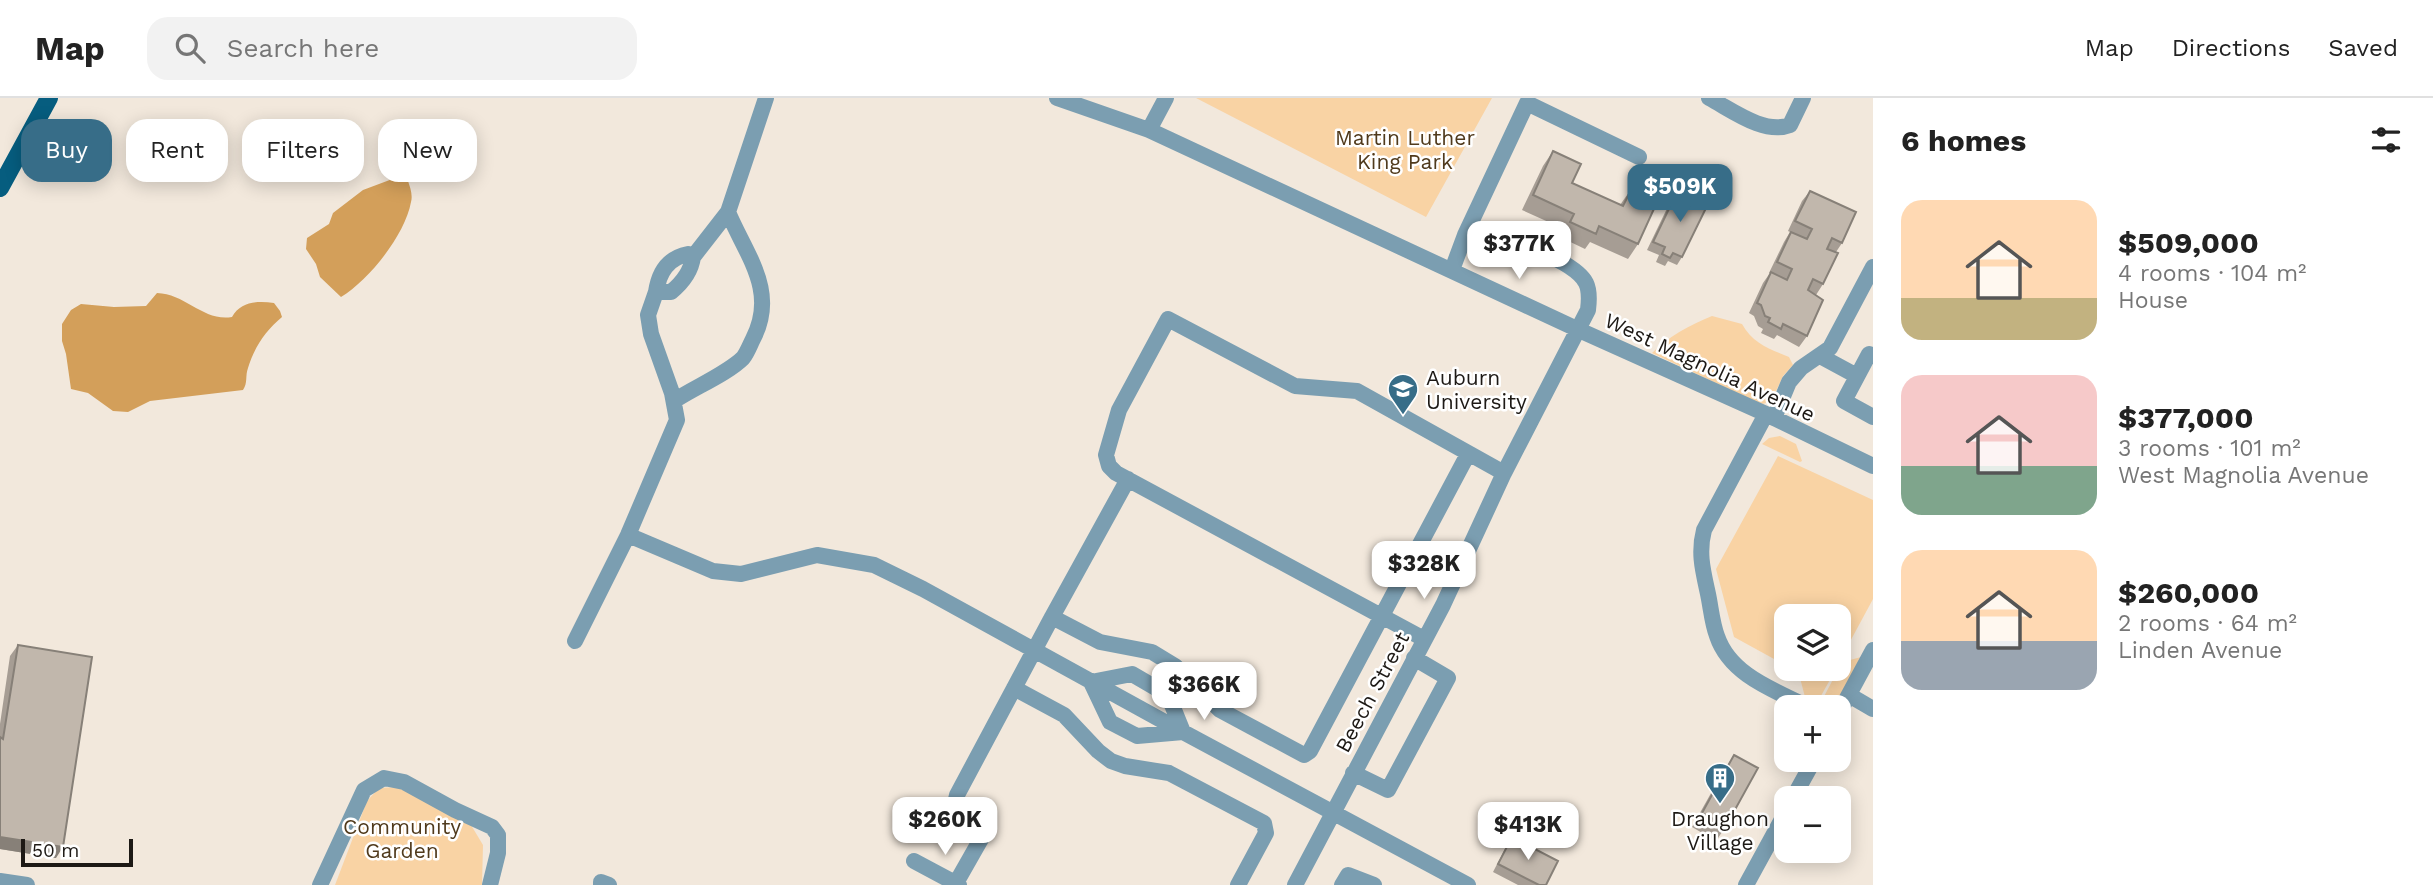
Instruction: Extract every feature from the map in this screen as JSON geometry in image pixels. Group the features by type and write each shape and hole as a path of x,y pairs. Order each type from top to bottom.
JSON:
{"main road":[{"path":"0,188 48,98"}],"street":[{"path":"656,292 671,292 680,285 692,267 693,257 728,212 766,98"},
{"name":"West Magnolia Avenue","path":"1057,98 1149,130 1873,466"},
{"path":"1149,130 1166,98"},
{"path":"1709,98 1766,127 1780,129 1790,125 1803,98"},
{"path":"1452,270 1465,235 1527,103 1639,157"},
{"path":"674,401 730,368 744,356 758,331 763,312 762,291 755,265 739,239 728,212"},
{"name":"Beech Street","path":"1294,885 1443,605 1504,473 1588,310 1586,283 1565,263 1507,240 1482,234 1465,235"},
{"path":"575,641 628,535 677,420 674,401 651,334 648,315 657,280 665,266 677,256 688,254 693,257"},
{"path":"1784,695 1735,666 1730,659 1717,635 1700,548 1704,530 1790,382 1801,368 1830,348 1873,267"},
{"path":"1424,639 1128,479 1109,466 1106,454 1119,410 1168,319 1295,386 1357,391 1504,473"},
{"path":"1873,356 1869,354 1844,401 1873,417"},
{"path":"1820,356 1857,376"},
{"path":"1052,617 1100,642 1152,652 1175,666 1220,710 1304,754 1310,751 1468,454"},
{"path":"914,861 958,884 981,839 960,825 953,812 957,796 1128,479"},
{"path":"628,535 713,571 741,574 817,555 874,565 923,589 1468,885"},
{"path":"1849,695 1873,650"},
{"path":"1353,773 1388,790 1448,678 1414,658"},
{"path":"1091,682 1132,674 1168,695 1183,732"},
{"path":"1091,682 1110,722 1137,736 1183,732"},
{"path":"1014,688 1063,715 1111,761 1169,773 1264,823 1266,834 1238,885"},
{"path":"1851,696 1873,709"},
{"path":"320,885 364,790 384,778 404,782 492,827 498,835 498,853 490,885"},
{"path":"1746,885 1774,834"},
{"path":"1342,885 1348,875 1374,885"},
{"path":"0,881 27,885"},
{"path":"601,885 601,882 609,885"}],"green space":[{"name":"Martin Luther King Park","path":"1196,98 1492,98 1426,217"},
{"path":"1712,316 1742,324 1757,341 1789,357 1793,365 1783,376 1772,400 1763,404 1756,402 1652,353 1665,341"},
{"path":"1780,436 1796,444 1802,461 1762,444 1769,438"},
{"path":"1778,456 1873,500 1873,599 1851,640 1851,604 1774,604 1774,659 1734,637 1716,569"},
{"path":"1861,657 1851,676 1851,660"},
{"path":"1801,681 1829,681 1821,695 1804,695"},
{"path":"1832,681 1848,681 1841,695 1825,695"},
{"name":"Community Garden","path":"397,787 465,815 483,845 482,885 335,885 367,801 379,788"}],"shaded area":[{"path":"384,182 408,182 412,199 401,228 384,256 363,280 341,297 320,277 316,264 306,249 307,238 329,224 333,213 363,190"},
{"path":"157,293 177,298 213,316 222,317 232,317 240,308 250,303 274,303 282,317 265,334 253,354 243,390 150,401 128,412 113,411 88,393 71,389 62,341 62,324 71,310 81,304 146,306"}],"building":[{"path":"1553,151 1581,164 1572,183 1623,206 1632,188 1658,200 1638,244 1599,226 1596,234 1570,222 1574,214 1533,195"},
{"path":"1678,190 1708,204 1682,257 1673,253 1670,258 1662,254 1665,247 1653,242"},
{"path":"1810,191 1856,212 1842,243 1832,238 1827,249 1838,253 1823,284 1813,279 1808,290 1823,300 1807,336 1783,324 1781,329 1768,322 1770,318 1765,316 1761,305 1757,303 1771,272 1787,280 1792,269 1777,262 1791,232 1807,239 1812,229 1795,221"},
{"path":"18,645 92,657 63,847 0,837 0,737 3,739"},
{"name":"Draughon Village","path":"1734,755 1758,768 1726,826 1702,813"},
{"path":"1512,837 1558,861 1546,885 1539,885 1498,864"}],"place":[{"name":"Auburn University","path":"1403,416"},
{"name":"Draughon Village","path":"1720,805"}]}
